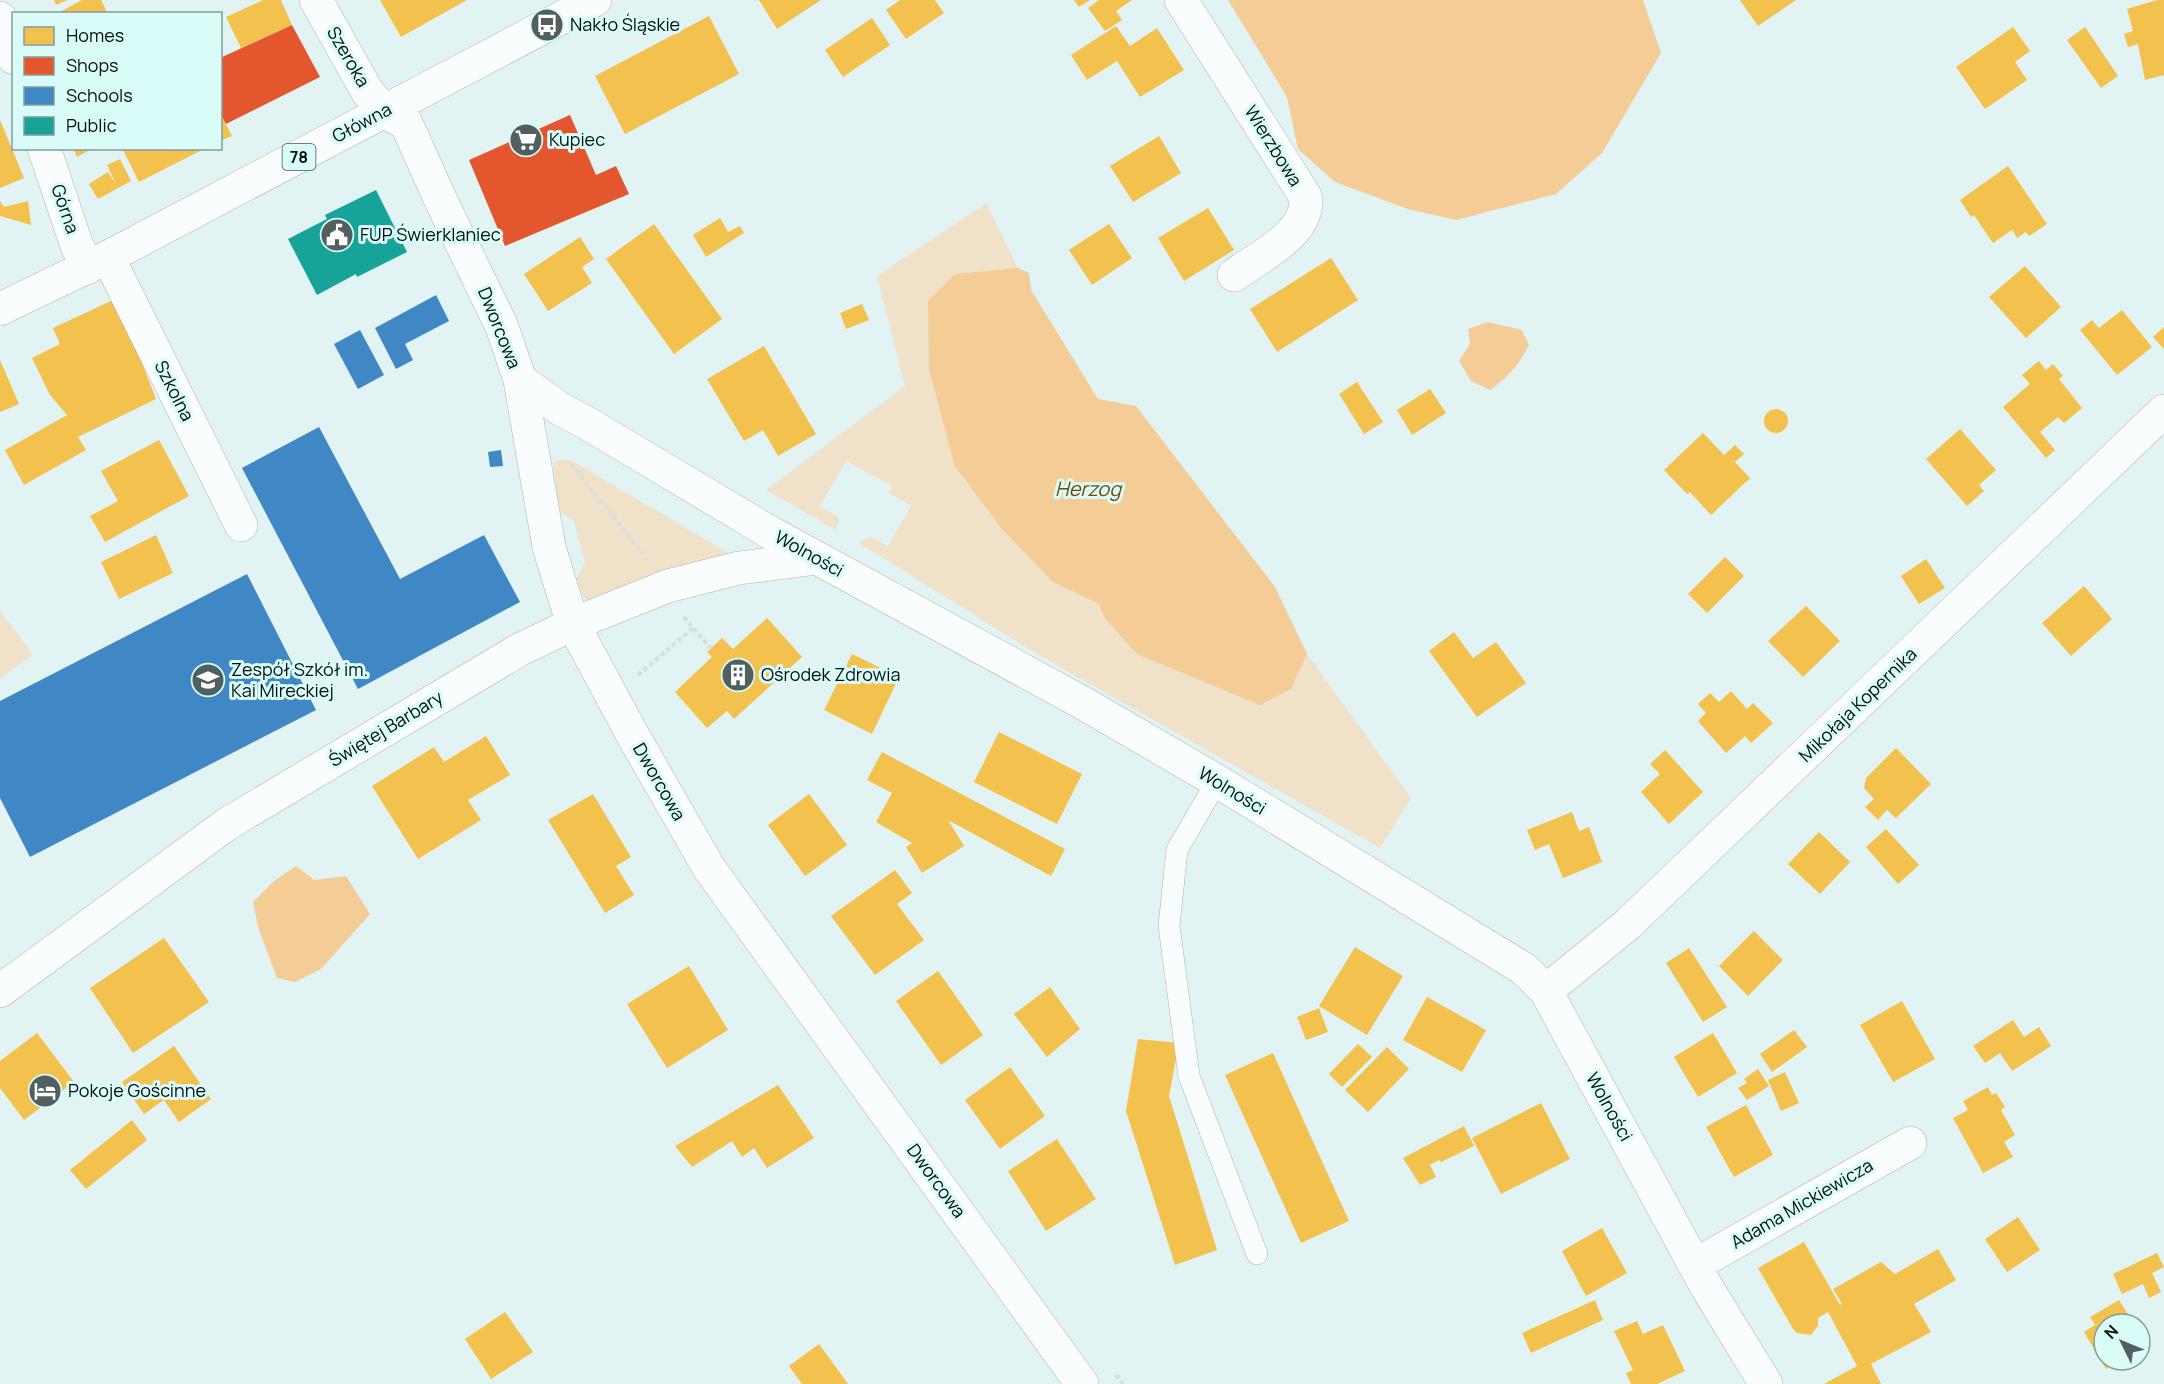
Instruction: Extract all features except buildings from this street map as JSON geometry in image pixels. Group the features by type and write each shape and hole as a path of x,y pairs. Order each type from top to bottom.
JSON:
{"street":[{"name":"Szeroka","path":"316,0 367,91 384,112"},
{"name":"Główna","path":"0,309 98,263 595,0"},
{"name":"Wierzbowa","path":"1181,0 1305,196 1307,206 1304,217 1291,234 1234,276"},
{"path":"0,18 12,52"},
{"name":"Dworcowa","path":"384,112 406,123 442,204 502,327 520,380 549,547 573,624 632,734 709,868 1082,1384"},
{"name":"Górna","path":"45,150 76,243 98,263"},
{"name":"Szkolna","path":"98,263 241,525"},
{"name":"Wolności","path":"520,380 562,410 816,558 1083,703 1524,969 1546,991 1695,1265 1767,1384"},
{"name":"Mikołaja Kopernika","path":"1546,991 1629,924 2164,411"},
{"name":"Świętej Barbary","path":"0,991 227,824 519,650 573,624 668,586 739,568 816,558"},
{"name":"Adama Mickiewicza","path":"1695,1265 1910,1143"}],"lane":[{"path":"1217,782 1177,850 1168,926 1189,1076 1257,1254"}],"path":[{"path":"569,461 668,586"},
{"path":"638,674 693,628"}],"shaded area":[{"path":"986,203 1018,268 955,274 955,468 1001,528 1053,582 1099,604 1104,617 1291,689 1307,654 1411,798 1380,848 1037,654 859,543 869,536 888,546 911,506 889,493 892,486 846,461 820,506 838,517 836,530 766,490 905,386 877,276"},
{"path":"571,460 738,559 665,570 587,603 576,579 585,562 574,521 559,511 553,462"},
{"path":"0,611 33,654 0,679"}],"water":[{"path":"1228,0 1643,0 1661,53 1602,153 1556,194 1456,220 1408,209 1335,182 1298,149 1287,97"},
{"name":"Herzog","path":"1018,268 1029,273 1031,290 1098,399 1136,406 1275,587 1307,654 1291,689 1260,705 1137,654 1104,617 1099,604 1053,582 1001,528 955,467 929,369 928,301 955,274"},
{"path":"1488,322 1522,330 1529,345 1512,370 1490,390 1471,381 1459,361 1470,344 1468,329"},
{"path":"296,866 314,880 346,876 370,914 321,969 295,982 277,978 258,927 253,902 274,881"}],"place":[{"name":"Nakło Śląskie","path":"547,25"},
{"name":"Kupiec","path":"526,140"},
{"name":"FUP Świerklaniec","path":"337,235"},
{"name":"Ośrodek Zdrowia","path":"738,675"},
{"name":"Zespół Szkół im. Kai Mireckiej","path":"208,680"},
{"name":"Pokoje Gościnne","path":"45,1091"}]}
